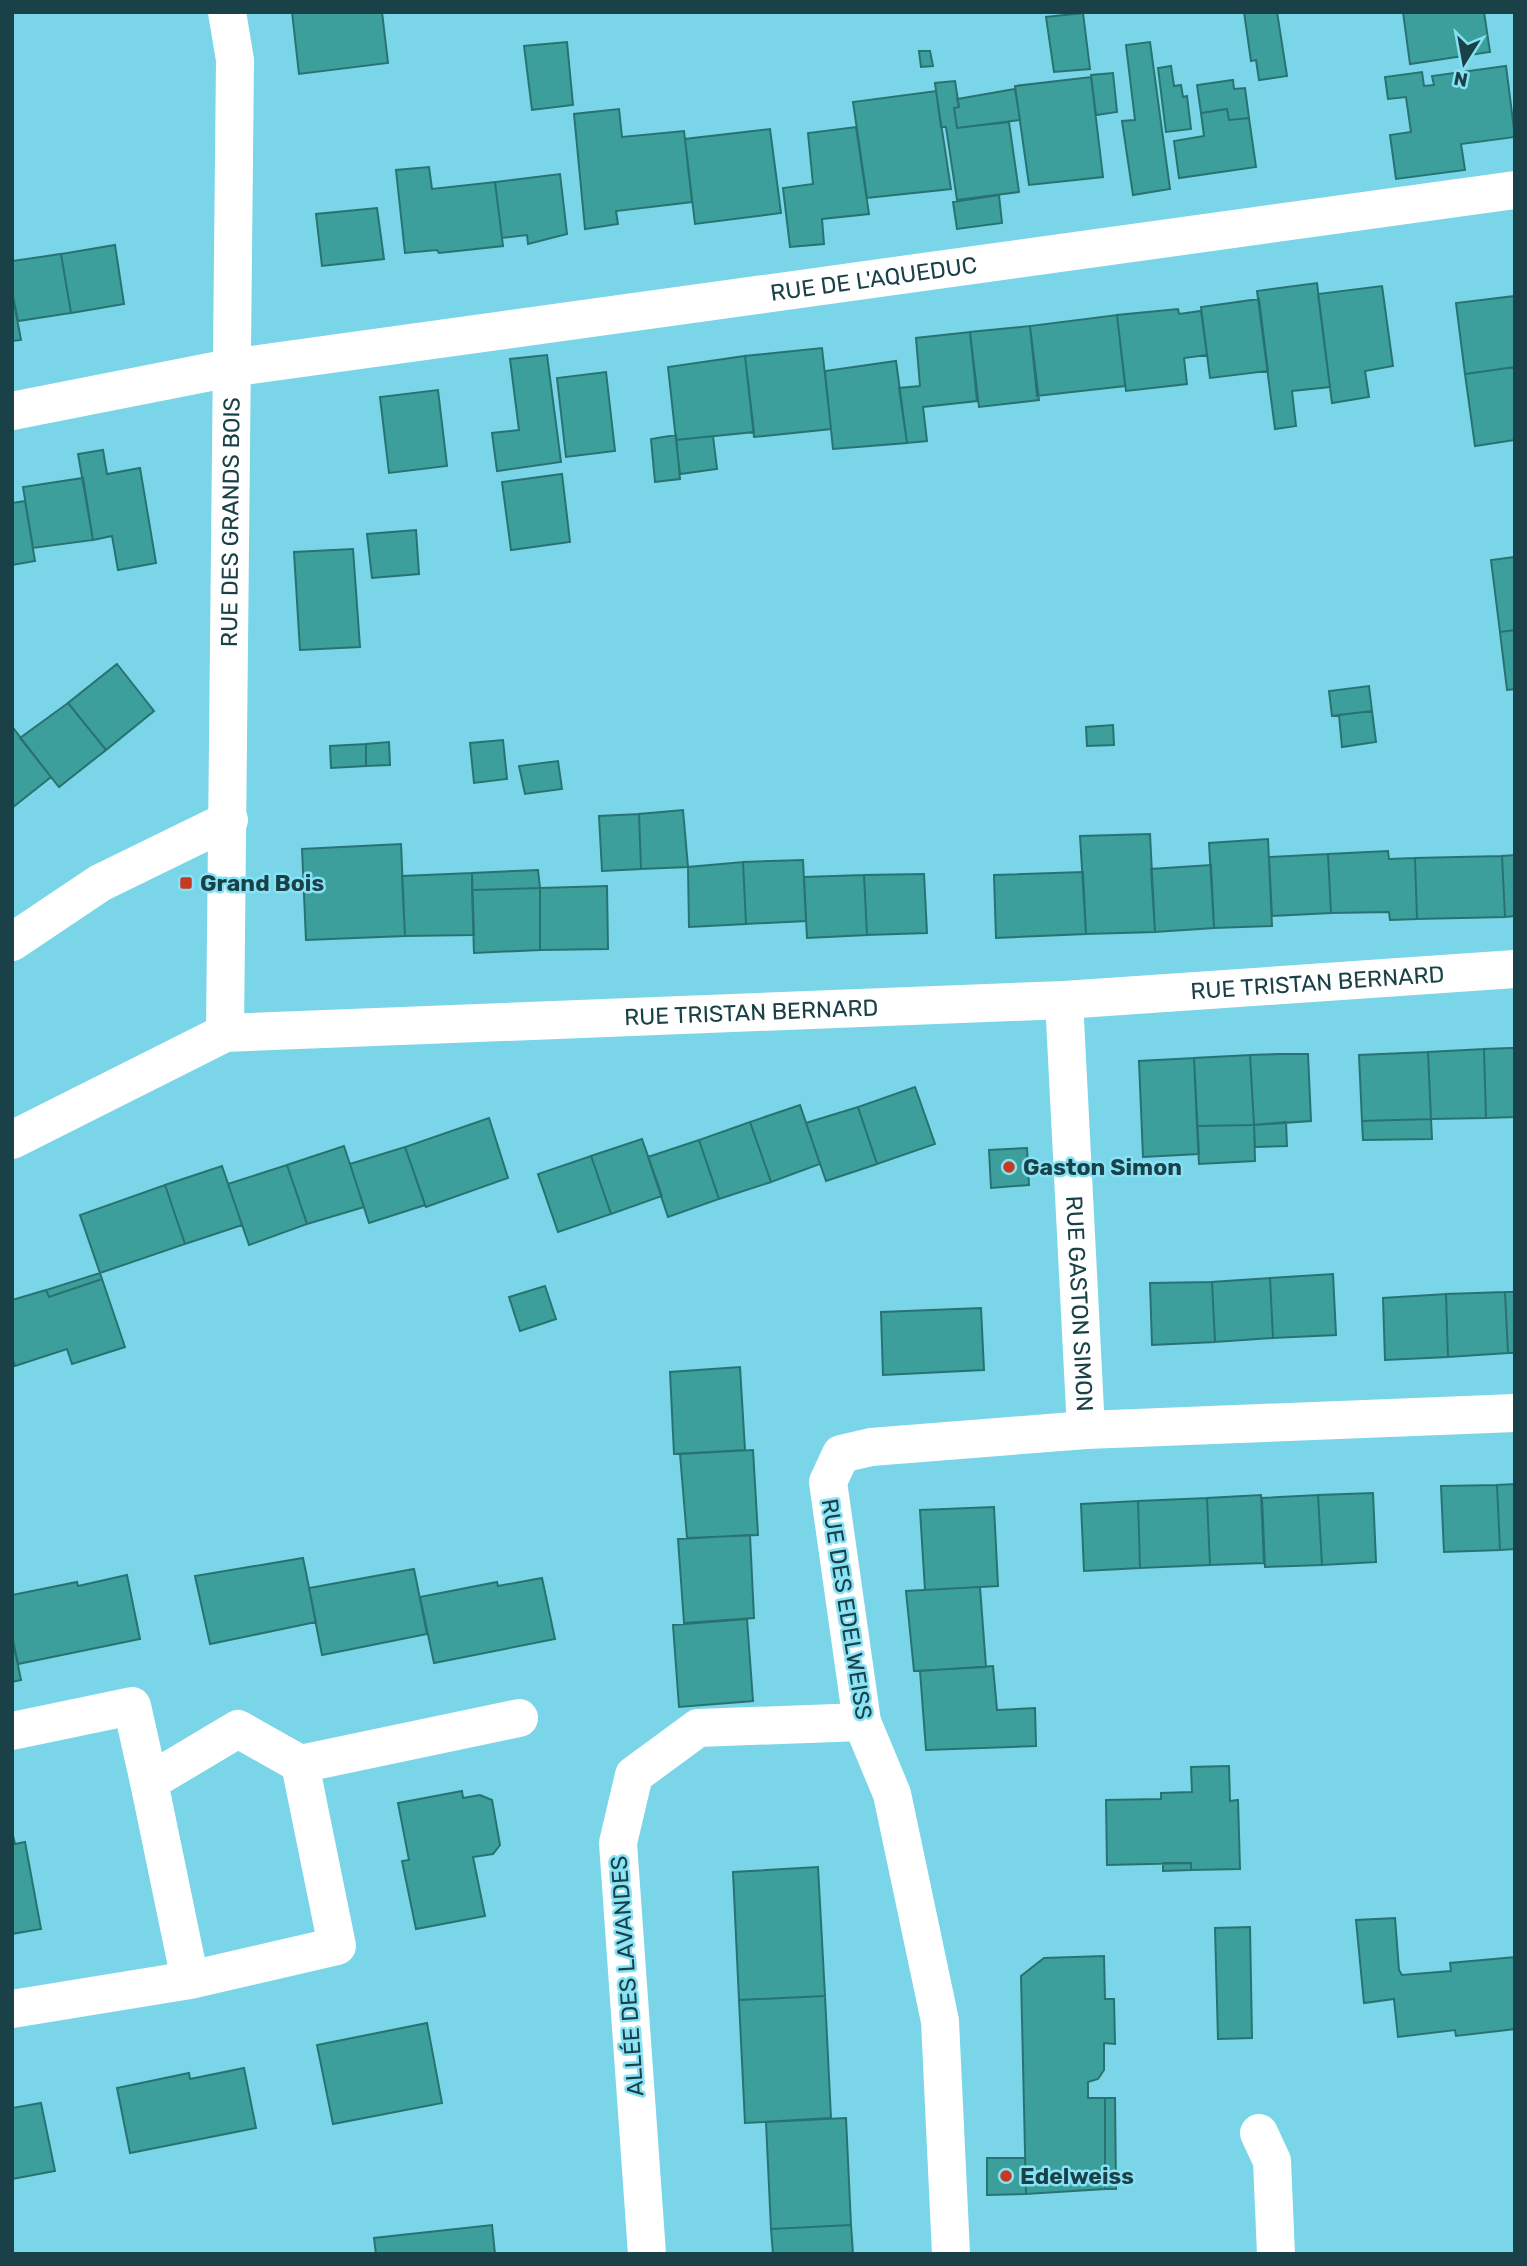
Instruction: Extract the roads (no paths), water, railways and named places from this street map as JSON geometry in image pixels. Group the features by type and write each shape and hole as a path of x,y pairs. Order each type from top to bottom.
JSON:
{"street":[{"name":"RUE DES GRANDS BOIS","path":"225,1033 235,60 227,12"},
{"name":"RUE DE L'AQUEDUC","path":"12,411 230,368 1515,190"},
{"path":"12,942 100,883 229,820"},
{"name":"RUE TRISTAN BERNARD","path":"12,1140 225,1033 1063,1000 1515,969"},
{"name":"RUE GASTON SIMON","path":"1063,1000 1086,1430 1515,1413"},
{"name":"RUE DES EDELWEISS","path":"951,2254 940,2021 892,1794 862,1722 828,1482 842,1454 871,1447 1086,1430"},
{"path":"12,1731 132,1706 190,1980"},
{"path":"149,1782 238,1729 300,1764 519,1718"},
{"name":"ALLÉE DES LAVANDES","path":"647,2254 618,1843 634,1775 698,1728 862,1722"},
{"path":"12,2009 190,1980 337,1945 300,1764"},
{"path":"1259,2133 1272,2161 1276,2254"}],"place":[{"name":"Grand Bois","path":"186,883"},
{"name":"Gaston Simon","path":"1009,1167"},
{"name":"Edelweiss","path":"1006,2176"}]}
